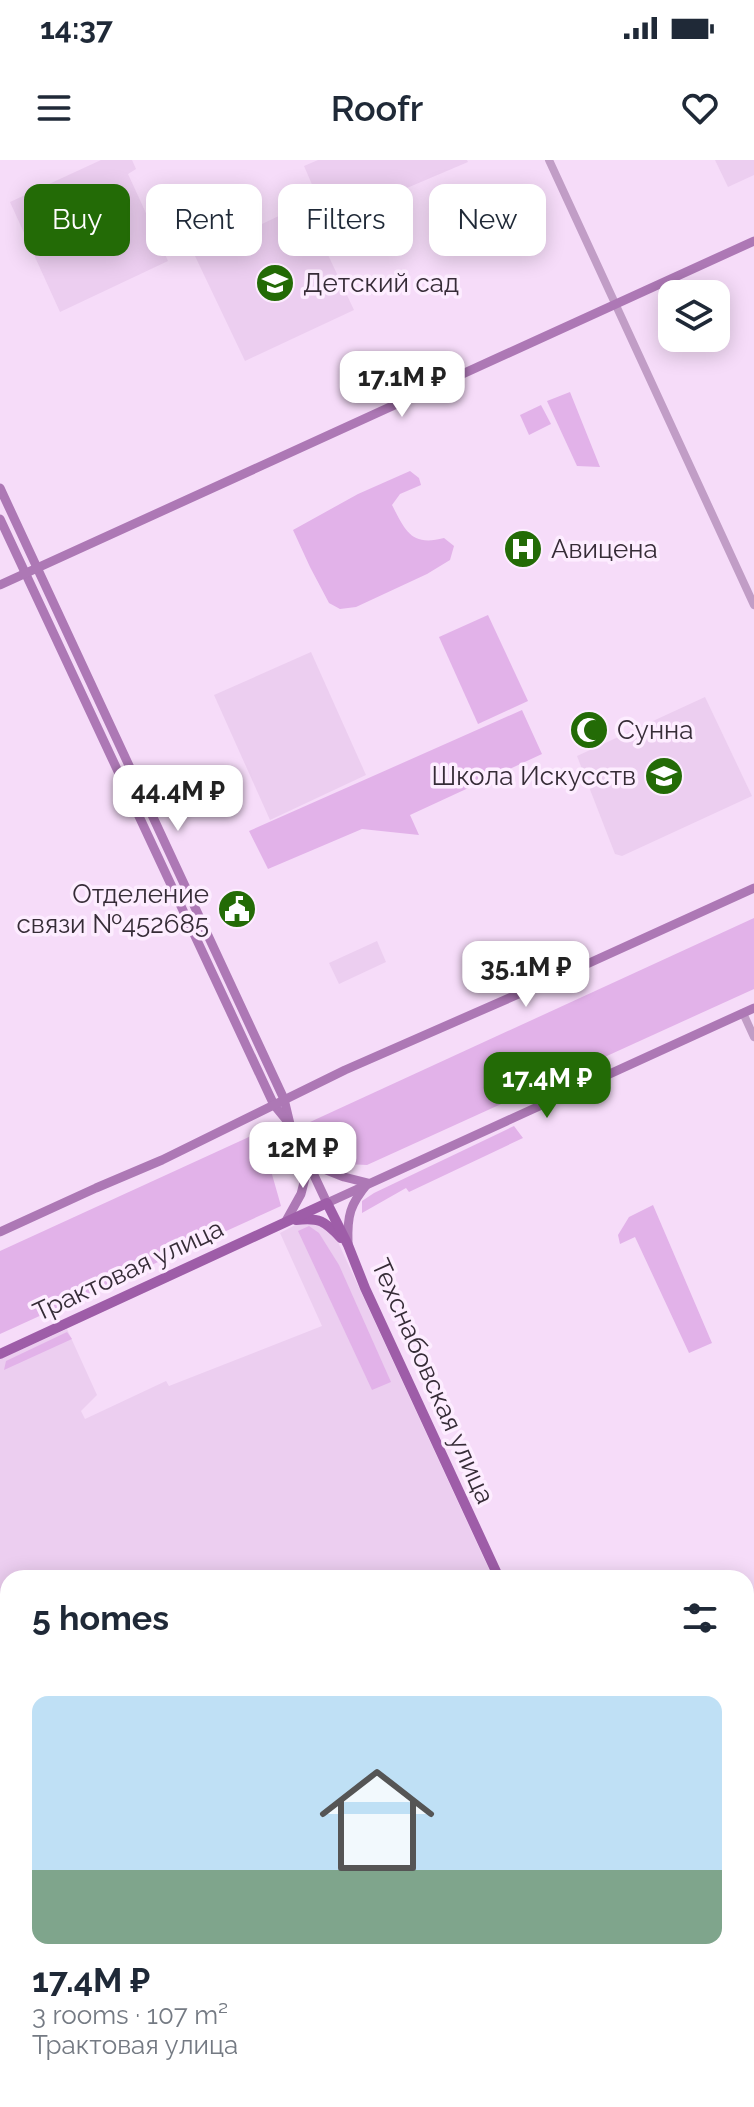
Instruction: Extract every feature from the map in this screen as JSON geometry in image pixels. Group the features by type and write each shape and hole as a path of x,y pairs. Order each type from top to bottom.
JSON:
{"main road":[{"path":"0,585 754,241"},
{"path":"0,488 284,1099 290,1124 327,1203"},
{"path":"0,519 274,1105 290,1124"},
{"path":"0,1232 162,1160 284,1099 754,888"},
{"name":"Трактовая улица","path":"0,1354 754,1008"},
{"path":"309,1163 368,1183 350,1209 348,1245"},
{"path":"286,1221 301,1194 309,1163"},
{"name":"Техснабовская улица","path":"327,1203 495,1570"},
{"path":"286,1221 321,1220 348,1245"}],"street":[{"path":"549,160 754,605"},
{"path":"743,1013 754,1037"}],"shaded area":[{"path":"101,160 132,160 136,169 128,174 146,213 146,256 166,256 168,261 60,312 35,256 130,256 130,184 49,184"},
{"path":"318,160 468,162 413,185 312,184 304,166"},
{"path":"715,160 754,160 754,175 728,187"},
{"path":"24,196 24,233 10,202"},
{"name":"Детский сад","path":"278,216 278,256 329,256 354,310 245,361 195,256 262,256 262,224"},
{"path":"570,392 600,467 577,466 547,401"},
{"path":"541,405 551,424 529,435 520,415"},
{"path":"410,471 419,478 421,485 400,494 392,505 405,529 416,538 444,538 454,546 450,560 356,607 340,609 329,603 293,530 358,494"},
{"path":"488,615 528,701 478,724 439,637"},
{"path":"311,652 366,775 270,820 214,695"},
{"name":"Школа Искусств","path":"705,697 752,796 622,856 615,854 577,756"},
{"path":"522,710 542,754 410,815 419,835 362,829 268,869 249,831"},
{"path":"754,918 754,989 367,1165 326,1163 310,1122"},
{"path":"377,941 386,962 339,984 329,963"},
{"path":"514,1126 523,1138 409,1192 406,1188 362,1213 362,1201 374,1193"},
{"path":"260,1132 281,1206 0,1334 0,1251"},
{"path":"653,1205 712,1343 689,1353 635,1237 620,1244 618,1235 629,1217"},
{"path":"301,1222 321,1224 337,1240 489,1570 0,1570 0,1359 67,1329 97,1395 81,1411 85,1419 166,1381 169,1386 322,1326 280,1233"},
{"path":"309,1226 319,1233 339,1265 391,1382 372,1390 298,1231"},
{"path":"67,1332 72,1339 4,1370 6,1361"}],"place":[{"name":"Детский сад","path":"275,283"},
{"name":"Авицена","path":"523,549"},
{"name":"Сунна","path":"589,730"},
{"name":"Школа Искусств","path":"664,776"},
{"name":"Отделение связи №452685","path":"237,909"}]}
